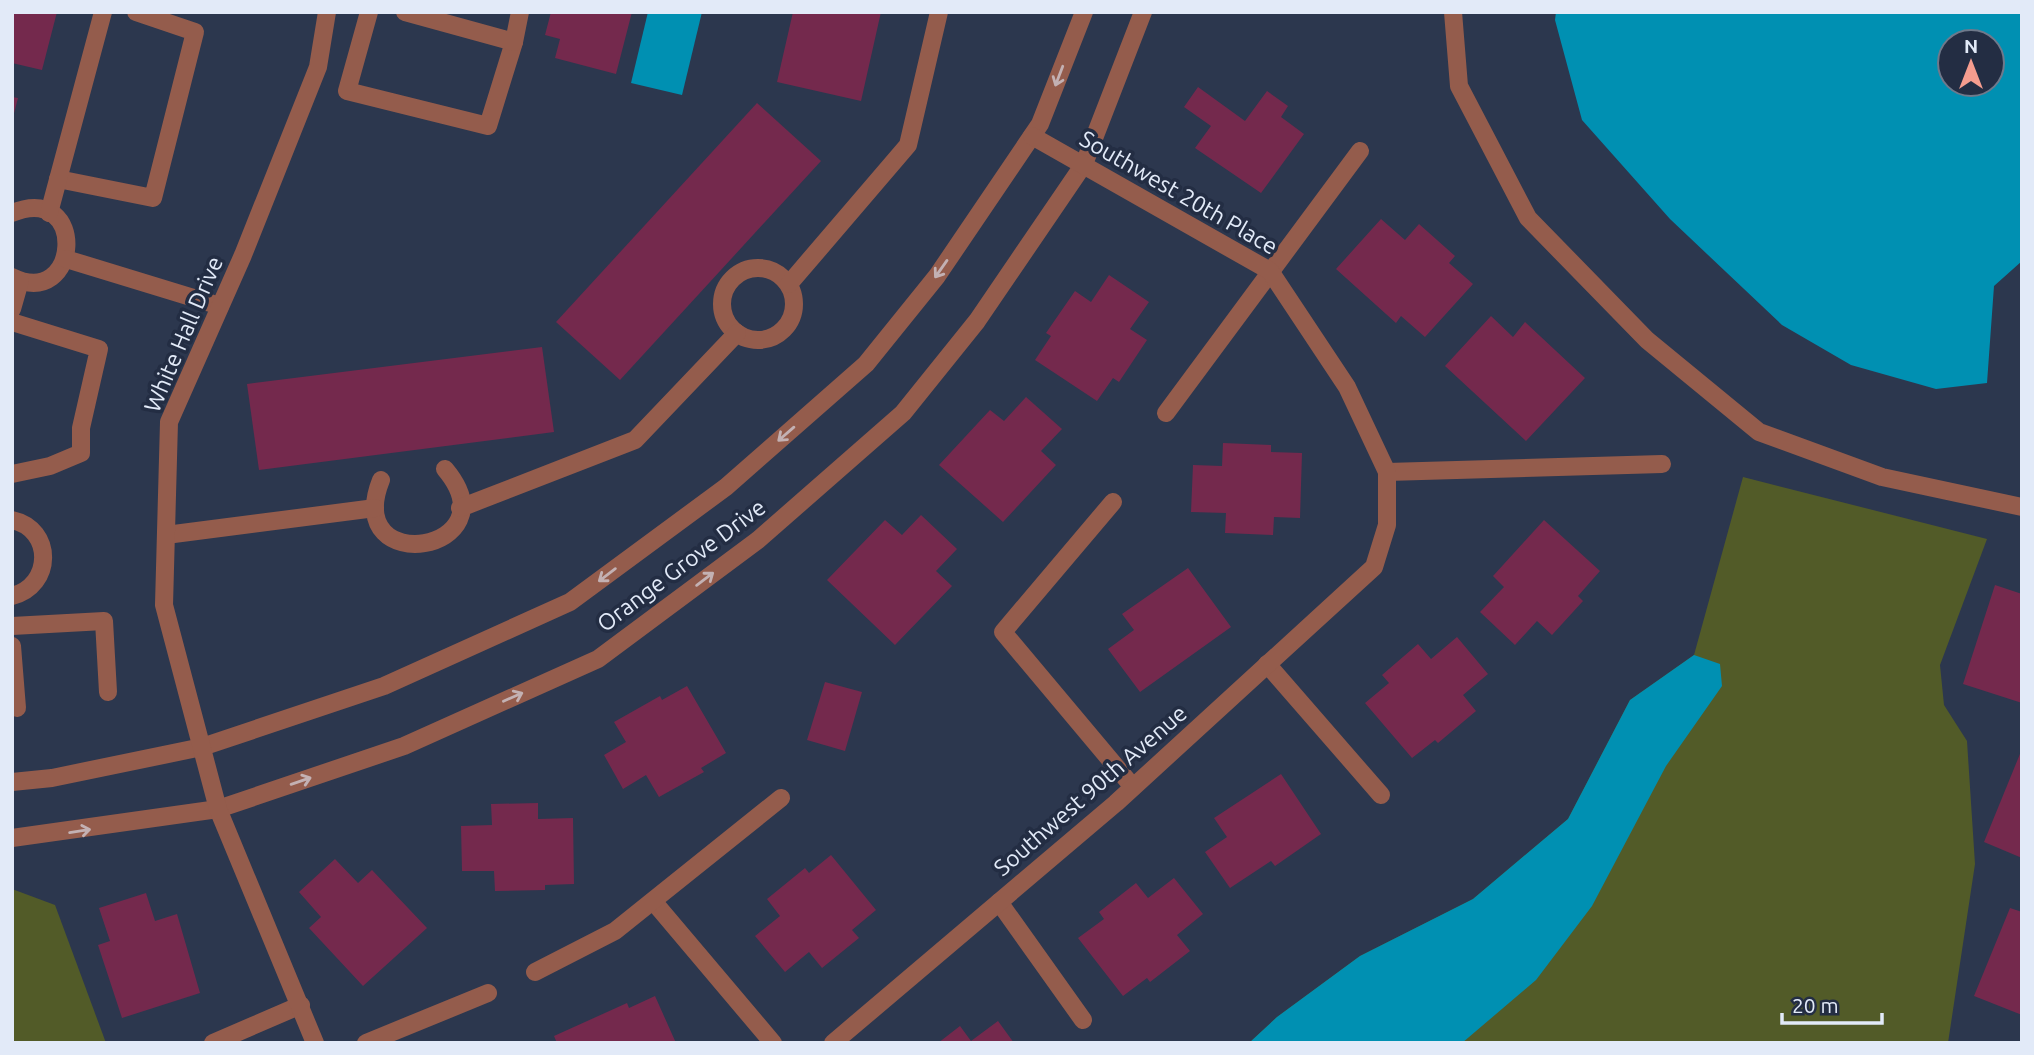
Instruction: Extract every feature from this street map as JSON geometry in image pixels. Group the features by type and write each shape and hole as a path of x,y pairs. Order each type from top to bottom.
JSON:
{"street":[{"path":"49,213 103,12"},
{"path":"58,179 153,198 195,32 136,12"},
{"name":"White Hall Drive","path":"315,1043 218,809 164,605 169,422 220,306 318,67 327,12"},
{"path":"369,12 347,91 488,126 514,42 520,12"},
{"path":"405,12 514,42"},
{"path":"789,284 908,145 939,12"},
{"name":"Orange Grove Drive","path":"12,782 52,778 202,747 384,686 570,602 726,487 866,363 937,276 1040,124 1084,12"},
{"name":"Orange Grove Drive","path":"12,838 218,809 404,746 598,659 758,540 903,413 976,321 1084,164 1143,12"},
{"path":"1453,12 1459,86 1528,218 1647,340 1759,432 1882,477 2022,507"},
{"name":"Southwest 20th Place","path":"1032,136 1270,271 1347,387 1387,472 1387,525 1374,567"},
{"path":"1167,413 1360,151"},
{"path":"12,213 24,208 49,213 64,228 68,238 66,259 52,276 42,281 16,279 12,309"},
{"path":"66,259 220,306"},
{"path":"760,267 771,270 789,284 794,308 783,330 760,340 737,333 728,325 722,303 729,281 748,269 760,267"},
{"path":"12,322 99,349 81,428 81,453 50,466 12,474"},
{"path":"460,508 635,440 737,333"},
{"path":"1387,472 1662,464"},
{"path":"381,480 375,494 375,508 387,533 411,545 438,541 449,533 460,508 457,486 444,469"},
{"path":"1113,502 1003,632 1133,787"},
{"path":"166,536 375,508"},
{"path":"12,520 28,526 37,536 44,561 33,585 12,596"},
{"name":"Southwest 90th Avenue","path":"833,1043 1133,787 1374,567"},
{"path":"12,626 104,621 108,692"},
{"path":"12,646 17,708"},
{"path":"1267,664 1381,795"},
{"path":"535,972 615,931 781,799"},
{"path":"653,901 773,1043"},
{"path":"999,902 1083,1020"},
{"path":"366,1043 488,993"},
{"path":"213,1043 301,1006"}],"green space":[{"path":"1743,477 1987,539 1940,665 1944,705 1967,741 1975,864 1948,1043 1249,1043 1277,1017 1360,956 1473,899 1568,819 1630,700 1694,655"},
{"path":"12,889 55,905 106,1043 12,1043"}],"water":[{"path":"648,12 702,12 682,95 631,83"},
{"path":"1556,12 2022,12 2022,261 1994,286 1987,383 1936,389 1851,365 1782,325 1670,219 1582,120 1555,20"},
{"path":"1694,655 1720,664 1722,686 1666,766 1592,906 1536,980 1462,1043 1249,1043 1277,1017 1360,956 1473,899 1568,819 1630,700"}],"building":[{"path":"12,12 57,12 42,70 12,63"},
{"path":"551,12 632,12 616,74 555,58 560,39 545,35"},
{"path":"793,12 881,12 861,101 777,82"},
{"path":"1198,87 1245,121 1267,91 1288,106 1281,117 1304,134 1261,193 1195,148 1211,126 1184,107"},
{"path":"12,97 18,98 13,117 12,117"},
{"path":"757,103 821,161 620,380 556,322"},
{"path":"1381,219 1405,240 1419,224 1455,256 1449,263 1473,284 1425,337 1401,316 1396,323 1336,269"},
{"path":"1109,275 1149,302 1130,329 1147,340 1119,382 1113,378 1097,401 1035,360 1051,336 1046,333 1075,291 1091,302"},
{"path":"1491,316 1513,337 1525,322 1585,378 1526,441 1445,366"},
{"path":"542,347 554,432 259,470 247,384"},
{"path":"1026,397 1062,429 1041,451 1056,465 1003,522 939,465 990,410 1004,421"},
{"path":"1223,443 1271,445 1271,452 1302,453 1300,518 1274,517 1273,535 1225,533 1226,513 1191,512 1193,465 1222,466"},
{"path":"921,515 957,549 936,571 952,586 895,645 827,580 885,520 902,535"},
{"path":"1544,520 1600,571 1578,596 1583,601 1552,635 1537,621 1515,645 1480,612 1504,587 1493,576"},
{"path":"1188,568 1231,627 1140,692 1108,649 1134,630 1122,614"},
{"path":"1995,585 2022,594 2022,703 1963,684"},
{"path":"1457,637 1488,674 1463,695 1476,711 1438,743 1435,740 1412,758 1365,703 1389,683 1382,675 1418,644 1431,659"},
{"path":"825,682 862,692 845,751 807,740"},
{"path":"687,686 726,753 701,768 704,772 659,797 646,775 623,789 604,755 626,742 614,722 660,696 662,700"},
{"path":"2022,749 2022,858 1984,842"},
{"path":"1281,774 1321,834 1275,866 1271,861 1230,888 1205,852 1227,837 1214,818"},
{"path":"538,803 538,819 573,818 574,884 545,885 545,890 495,891 494,871 462,871 461,826 492,825 491,804"},
{"path":"831,855 876,910 852,930 859,938 822,968 809,952 785,972 755,936 780,916 767,899 805,868 809,873"},
{"path":"335,859 358,883 372,870 427,928 363,986 309,928 321,917 299,892"},
{"path":"1174,878 1203,914 1177,935 1190,951 1150,982 1147,978 1123,996 1078,938 1104,919 1099,912 1136,883 1148,898"},
{"path":"146,893 155,921 177,914 200,993 122,1018 98,945 110,941 99,908"},
{"path":"2010,908 2022,912 2022,1015 1974,996"},
{"path":"655,996 676,1043 557,1043 554,1036 627,1003 629,1008"},
{"path":"998,1021 1014,1043 938,1043 960,1026 971,1041"}]}
